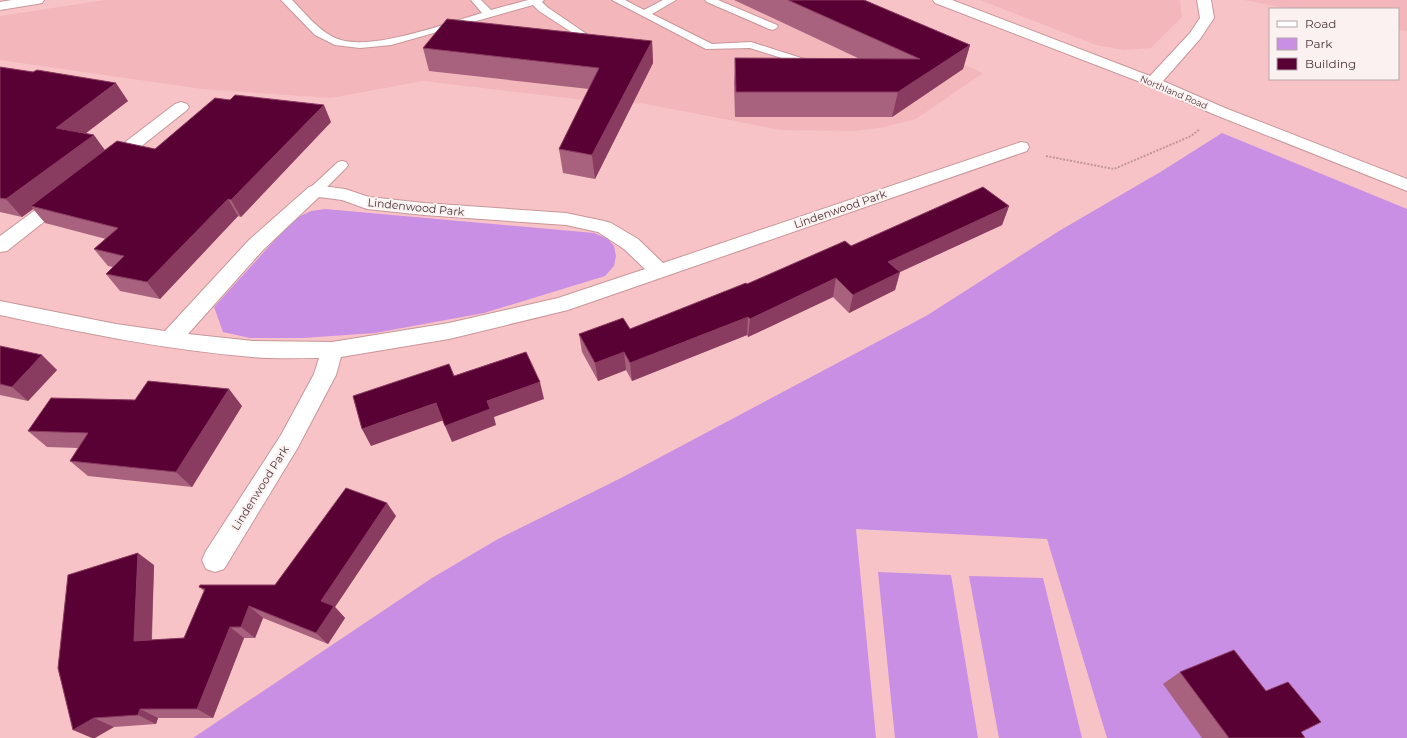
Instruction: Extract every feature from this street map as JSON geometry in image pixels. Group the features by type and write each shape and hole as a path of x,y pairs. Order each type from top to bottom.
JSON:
{"street":[{"path":"0,6 37,0"},
{"name":"Northland Road","path":"940,0 1153,82 1219,111 1407,185"},
{"path":"1153,82 1195,36 1207,18 1204,0"},
{"path":"96,173 181,107"},
{"name":"Lindenwood Park","path":"0,308 116,332 170,340 253,349 332,350 380,343 449,331 561,305 1021,147"},
{"path":"0,246 78,187"},
{"path":"170,340 270,231 294,212 314,191"},
{"name":"Lindenwood Park","path":"314,191 345,195 367,203 424,209 566,219 604,227 631,244 660,272"},
{"name":"Lindenwood Park","path":"215,560 289,442 325,375 332,350"}],"lane":[{"path":"286,0 319,33 339,43 360,45 387,43 537,1 543,9 586,37"},
{"path":"476,0 489,14"},
{"path":"617,0 710,46 751,45 822,68"},
{"path":"644,14 671,0"},
{"path":"710,0 773,27"},
{"path":"314,191 342,165"}],"path":[{"path":"1021,147 1034,154 1114,169 1191,136 1219,111"}],"shaded area":[{"path":"105,0 817,0 983,73 916,119 880,128 853,131 781,130 640,103 617,104 423,81 331,98 202,89 0,60 0,16"},
{"path":"980,0 1180,0 1182,17 1151,48 1124,50 1096,45"},
{"path":"1244,0 1407,0 1407,31 1399,30 1399,8 1285,8"}],"green space":[{"path":"1222,133 1407,209 1407,738 1107,738 1047,539 856,529 876,738 193,738 432,578 498,539 621,478 926,316 1059,231 1162,171"},
{"path":"325,209 594,233 608,239 614,246 616,256 614,266 605,276 484,313 375,333 303,338 250,338 223,332 214,307 294,219 311,211"},
{"path":"878,572 951,575 978,738 895,738"},
{"path":"969,576 1043,578 1082,738 999,738"}],"building":[{"path":"788,0 864,0 970,45 898,92 736,92 735,58 920,59"},
{"path":"447,19 652,41 592,155 559,149 599,68 423,48"},
{"path":"0,67 33,72 37,70 116,83 56,128 94,135 6,199 0,198"},
{"path":"235,95 324,105 231,200 228,199 147,282 106,274 124,256 94,249 118,228 31,206 117,141 155,149 215,98 230,100"},
{"path":"983,187 1009,206 888,262 900,272 853,295 836,278 750,319 748,317 630,363 624,352 595,363 579,334 623,318 630,329 746,283 747,284 845,241 851,246"},
{"path":"0,346 42,355 12,387 0,384"},
{"path":"526,352 540,382 487,401 490,409 445,426 436,403 362,429 353,396 449,364 454,376"},
{"path":"148,381 229,389 176,472 70,461 88,433 28,431 51,398 135,400"},
{"path":"346,488 387,503 321,601 334,606 316,633 249,606 241,627 230,627 197,709 140,709 138,715 94,718 73,730 58,668 68,575 138,553 134,641 184,638 205,589 199,587 200,585 275,585"},
{"path":"1234,650 1266,691 1288,682 1321,722 1301,732 1305,738 1229,738 1180,672"}]}
